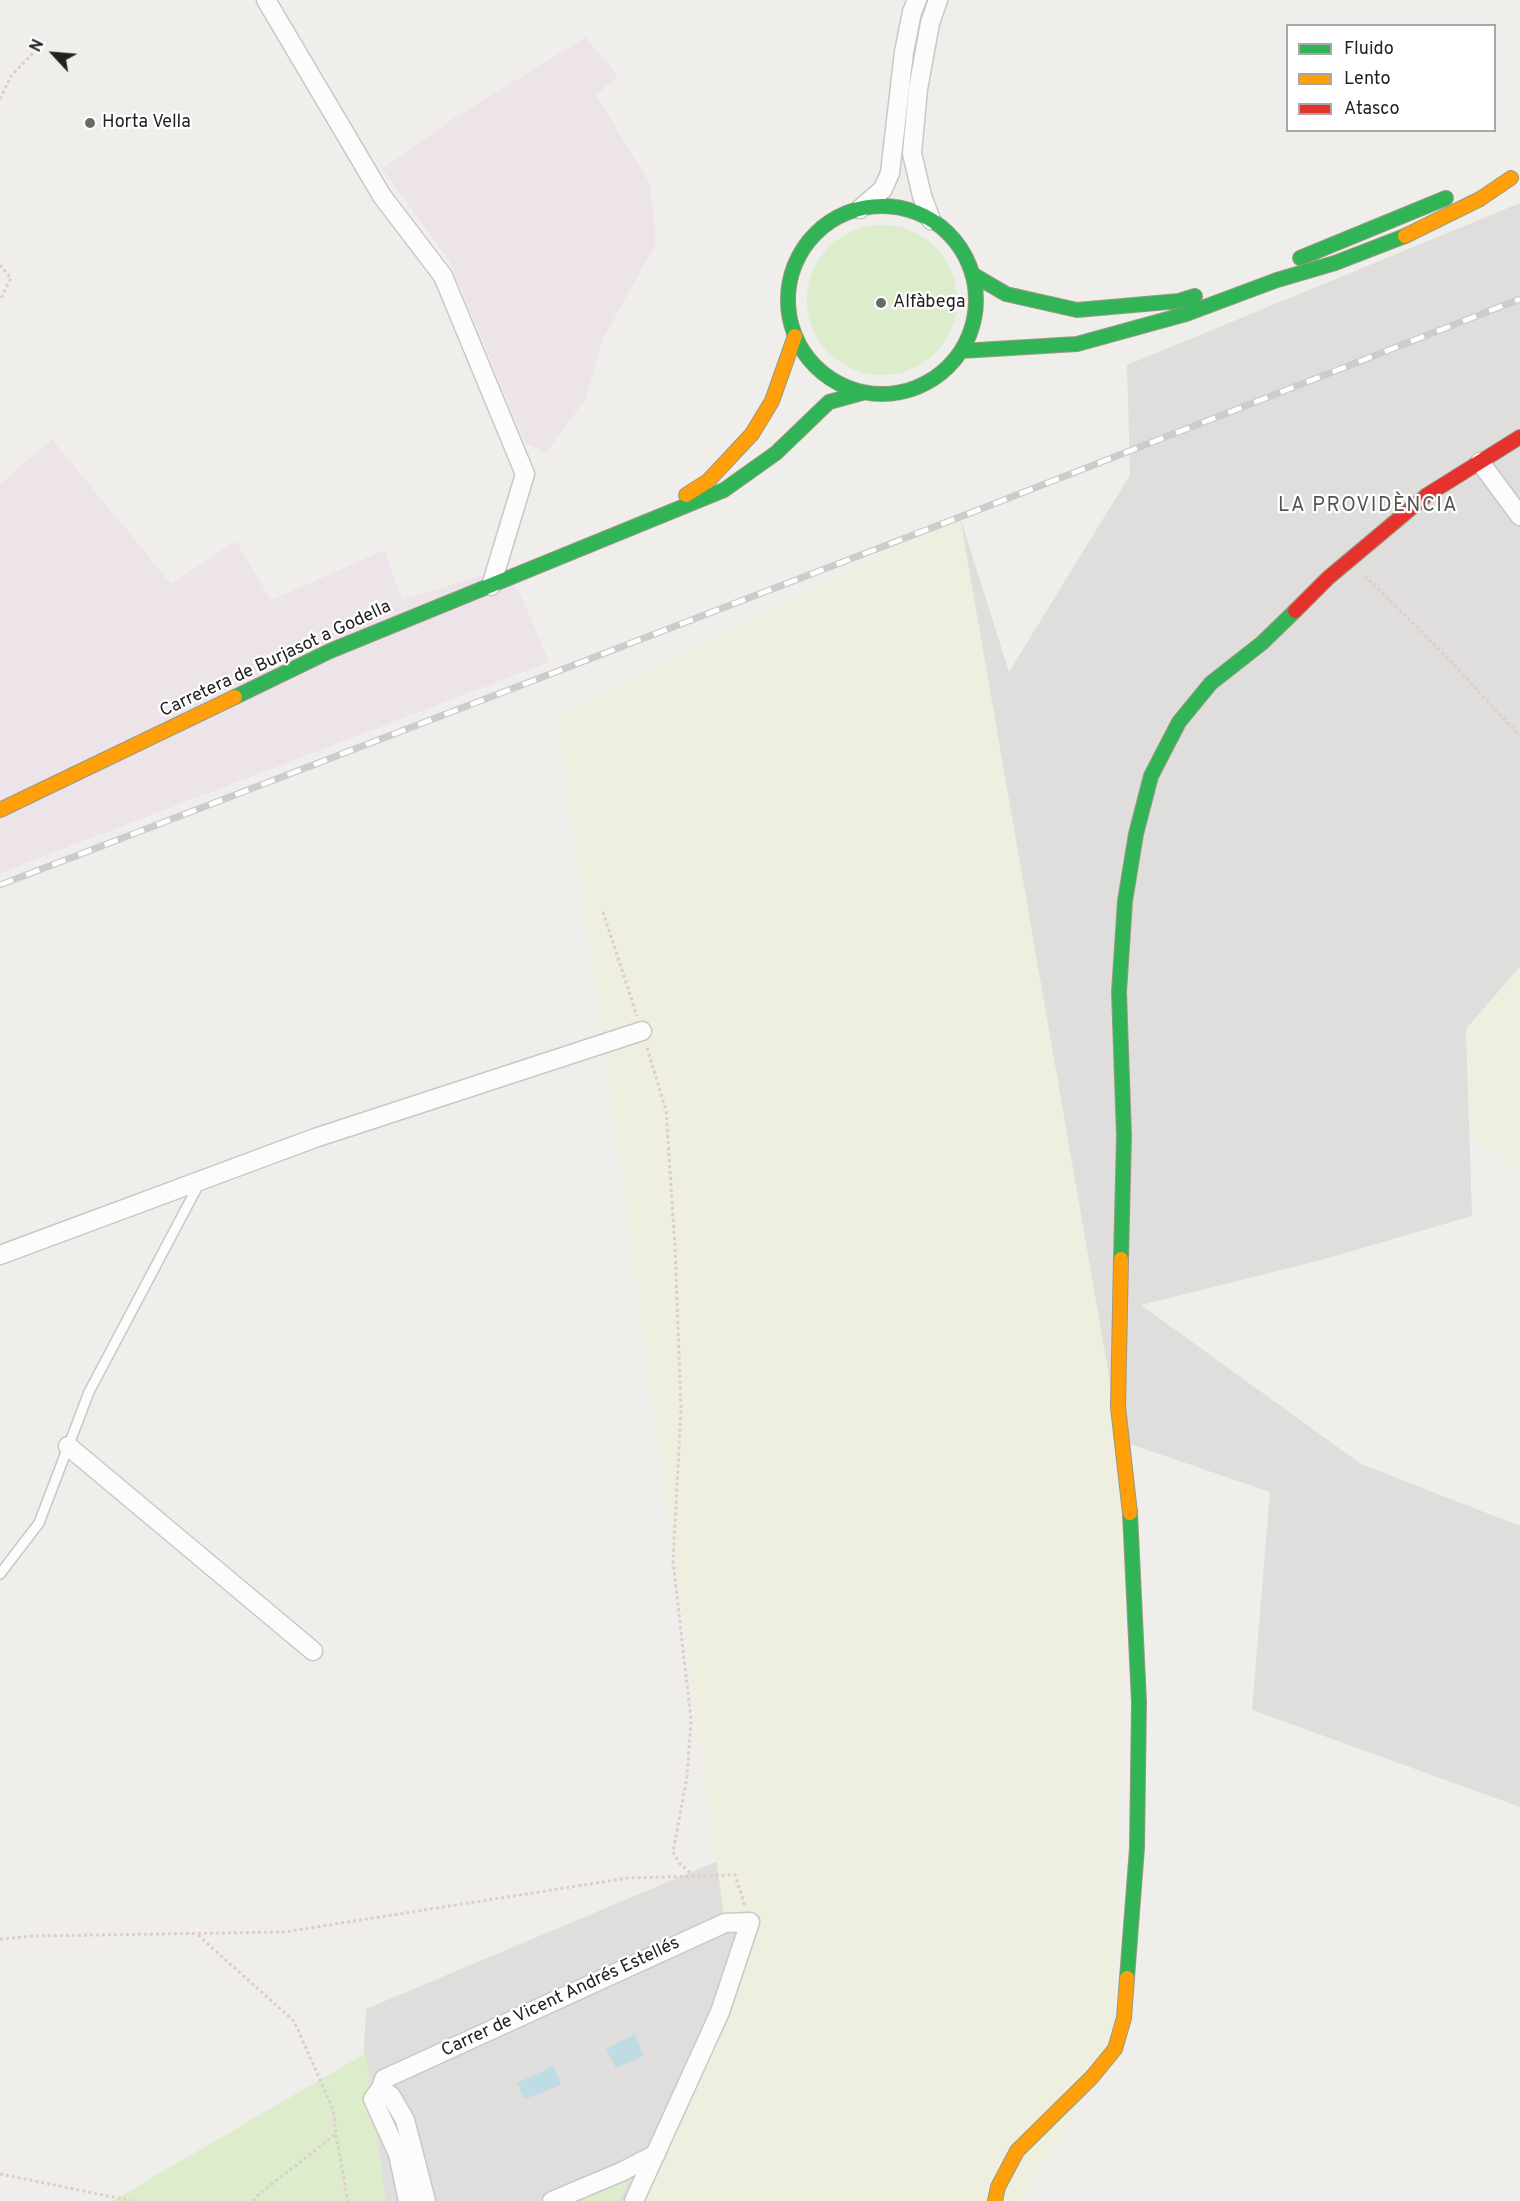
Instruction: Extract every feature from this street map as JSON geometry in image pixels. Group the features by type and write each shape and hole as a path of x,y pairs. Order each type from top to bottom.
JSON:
{"street":[{"path":"266,0 382,196 443,276 525,474 491,586"},
{"path":"860,209 883,189 890,173 904,52 912,12 917,0"},
{"path":"931,220 922,196 912,153 918,89 930,23 938,0"},
{"path":"972,274 1006,294 1077,310 1179,301 1276,268 1474,187 1515,176"},
{"path":"961,351 1077,344 1186,314 1277,280 1335,263 1407,235 1480,198 1515,176"},
{"path":"879,206 897,207 931,220 949,235 963,253 972,274 976,294 975,314 970,333 961,351 942,372 918,387 900,393 881,395 862,393 841,385 822,373 806,356 795,336 789,314 788,291 794,268 804,247 819,230 839,217 860,209 879,206"},
{"path":"638,526 708,481 752,434 772,401 795,336"},
{"path":"638,526 724,490 776,453 829,402 862,393"},
{"path":"995,2201 998,2187 1017,2151 1092,2078 1115,2049 1124,2018 1137,1848 1139,1702 1130,1508 1118,1407 1124,1136 1119,992 1125,901 1136,834 1151,776 1179,722 1210,683 1262,644 1349,560 1427,495 1520,437"},
{"path":"1480,462 1520,516"},
{"name":"Carretera de Burjasot a Godella","path":"0,810 330,651 638,526"},
{"path":"0,1255 315,1138 642,1031"},
{"path":"68,1446 313,1651"},
{"path":"634,2201 720,2012 750,1922"},
{"name":"Carrer de Vicent Andrés Estellés","path":"381,2088 384,2079 725,1923 750,1922"},
{"path":"408,2201 398,2154 373,2099 381,2088 391,2096 405,2120 426,2201"},
{"path":"552,2201 621,2172 656,2154"}],"lane":[{"path":"0,1574 39,1523 89,1392 200,1181"}],"path":[{"path":"0,99 11,76 37,49"},
{"path":"0,265 11,278 0,300"},
{"path":"1349,560 1437,647 1520,736"},
{"path":"603,912 666,1110 675,1247 681,1410 673,1561 691,1720 687,1777 673,1852 680,1864 694,1876"},
{"path":"0,1939 34,1936 284,1932 628,1878 735,1875 750,1922"},
{"path":"197,1934 294,2021 333,2109 348,2201"},
{"path":"253,2201 336,2134"},
{"path":"0,2174 134,2201"}],"shaded area":[{"path":"586,37 618,76 596,95 650,184 656,243 603,339 585,400 546,453 525,443 450,262 382,169 456,117"},
{"path":"1520,203 1520,967 1466,1029 1472,1216 1321,1260 1141,1305 1361,1464 1520,1526 1520,1807 1252,1710 1270,1492 1019,1406 960,517 1009,672 1130,475 1127,365"},
{"path":"52,439 171,584 236,541 271,600 385,550 402,600 503,569 521,596 549,662 0,873 0,484"},
{"path":"867,1798 677,2201 356,2201 366,2009"}],"green space":[{"path":"882,225 911,231 935,247 951,271 957,300 951,329 935,353 911,369 882,375 853,369 829,353 813,329 807,300 813,271 829,247 853,231"},
{"path":"960,517 1126,1474 1115,2049 1020,2201 627,2201 749,1922 725,1923 558,715"},
{"path":"1520,967 1520,1172 1471,1134 1466,1029"},
{"path":"366,2053 386,2201 112,2201"},
{"path":"622,2182 628,2183 619,2201 578,2201"}],"water":[{"path":"635,2034 644,2056 616,2068 606,2049"},
{"path":"554,2066 561,2085 525,2099 517,2083"}],"railway":[{"path":"0,885 960,517 1520,299"}],"traffic: fast":[{"path":"1300,258 1446,198"},
{"path":"882,206 918,213 934,222 948,234 960,248 969,264 976,300 969,336 960,352 948,366 934,378 918,387 882,394 846,387 830,378 816,366 804,352 795,336 788,300 795,264 804,248 816,234 830,222 846,213 882,206"},
{"path":"961,351 1077,344 1186,314 1277,280 1335,263 1405,236"},
{"path":"972,274 1006,294 1077,310 1179,301 1195,296"},
{"path":"235,697 330,651 724,490 776,453 829,402 862,393"},
{"path":"1121,1259 1124,1136 1119,992 1125,901 1136,834 1151,776 1179,722 1211,683 1262,643 1295,611"},
{"path":"1127,1978 1137,1848 1139,1702 1130,1513"}],"traffic: slow":[{"path":"1405,236 1480,199 1511,178"},
{"path":"686,495 708,481 752,434 772,401 795,336"},
{"path":"0,810 235,697"},
{"path":"1121,1259 1118,1407 1130,1513"},
{"path":"995,2201 998,2187 1017,2151 1092,2077 1115,2049 1124,2018 1127,1978"}],"traffic: jam":[{"path":"1295,611 1328,578 1427,495 1520,437"}],"place":[{"name":"Horta Vella","path":"90,123"},
{"name":"Alfàbega","path":"881,303"}],"district":[{"name":"LA PROVIDÈNCIA","path":"1368,507"}]}
